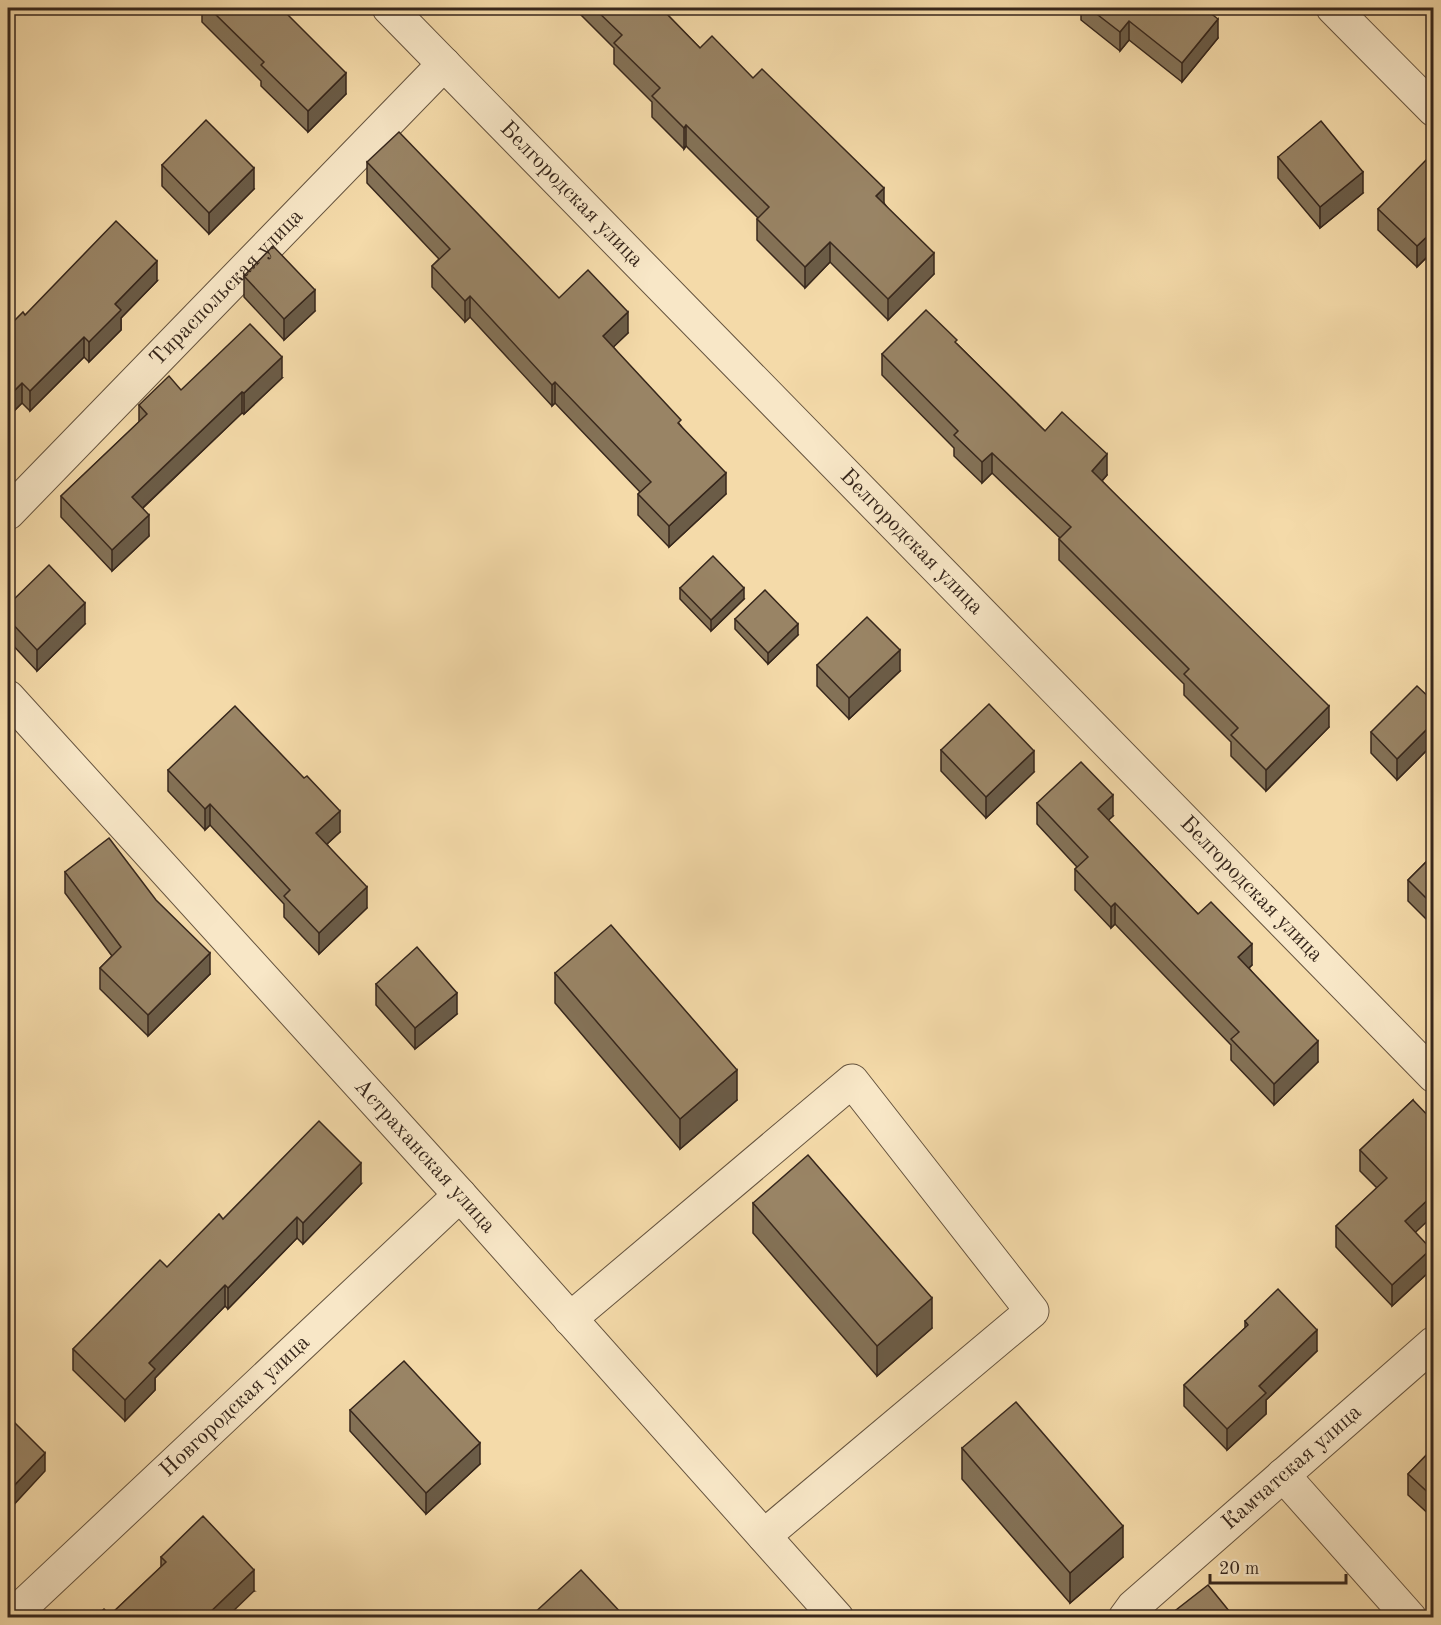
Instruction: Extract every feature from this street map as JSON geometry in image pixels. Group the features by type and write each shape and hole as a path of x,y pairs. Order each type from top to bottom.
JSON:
{"street":[{"name":"Белгородская улица","path":"388,8 1434,1076"},
{"path":"1333,8 1434,110"},
{"name":"Тираспольская улица","path":"8,513 444,64"},
{"name":"Астраханская улица","path":"8,697 460,1195 837,1617"},
{"path":"570,1319 852,1081 1032,1311 764,1536"},
{"name":"Новгородская улица","path":"10,1617 460,1195"},
{"name":"Камчатская улица","path":"1125,1617 1133,1607 1434,1343"},
{"path":"1283,1475 1410,1617"}],"building":[{"path":"209,8 281,8 346,73 308,111 261,65 264,62"},
{"path":"594,8 661,8 700,48 712,36 753,78 762,69 884,188 876,196 934,253 888,299 830,242 805,267 757,219 769,207 686,125 684,128 652,96 660,88 614,43 622,35"},
{"path":"1089,8 1204,8 1218,19 1182,63 1129,21 1120,32"},
{"path":"206,120 254,168 209,213 162,165"},
{"path":"1321,121 1363,172 1320,207 1278,157"},
{"path":"399,132 559,298 588,270 628,312 603,336 681,420 678,423 726,473 669,526 638,494 651,482 555,382 552,385 470,296 465,301 432,266 450,249 367,162"},
{"path":"1426,160 1434,168 1434,230 1417,246 1378,209"},
{"path":"116,221 157,261 115,304 121,310 89,342 84,337 30,391 22,383 8,397 8,327 23,312 25,315"},
{"path":"273,246 315,290 284,319 244,276"},
{"path":"926,310 1045,431 1062,412 1107,454 1092,471 1329,706 1266,770 1231,735 1238,728 1184,674 1189,669 1059,539 1071,527 992,453 982,462 954,435 958,431 882,354"},
{"path":"250,324 282,357 132,497 149,515 112,550 61,496 147,414 139,405 169,376 181,390"},
{"path":"713,556 744,588 711,620 680,588"},
{"path":"49,565 85,603 37,650 8,619 8,605"},
{"path":"765,590 798,624 768,653 735,619"},
{"path":"867,617 900,650 849,698 817,665"},
{"path":"1417,686 1434,702 1434,722 1397,759 1371,732"},
{"path":"989,704 1034,751 986,797 941,750"},
{"path":"235,706 304,778 307,776 340,811 316,833 367,887 319,933 284,896 290,890 210,804 205,809 168,770"},
{"path":"8,715 14,721 8,728"},
{"path":"1081,762 1113,795 1098,809 1198,914 1211,902 1252,944 1238,957 1318,1041 1274,1084 1231,1039 1239,1032 1115,903 1111,907 1075,869 1088,857 1037,803"},
{"path":"109,838 156,900 210,953 148,1015 100,968 121,947 65,872"},
{"path":"1434,854 1434,906 1408,880"},
{"path":"611,925 737,1070 680,1119 555,973"},
{"path":"417,947 457,993 415,1028 376,984"},
{"path":"1413,1100 1434,1122 1434,1194 1405,1221 1431,1249 1392,1285 1336,1226 1387,1178 1360,1150"},
{"path":"319,1121 361,1163 303,1223 297,1217 228,1288 225,1285 149,1363 155,1369 125,1400 73,1349 160,1260 167,1267 219,1214 223,1219"},
{"path":"808,1155 932,1298 877,1346 753,1203"},
{"path":"1278,1289 1317,1330 1259,1386 1266,1393 1227,1429 1184,1385 1248,1325 1245,1321"},
{"path":"404,1361 480,1443 426,1493 350,1410"},
{"path":"1016,1402 1123,1526 1070,1573 962,1448"},
{"path":"8,1416 45,1453 8,1492"},
{"path":"1434,1447 1434,1498 1408,1474"},
{"path":"203,1516 254,1570 205,1617 95,1617 104,1609 110,1615 166,1562 161,1557"},
{"path":"581,1570 625,1617 531,1616"},
{"path":"1208,1585 1234,1617 1167,1617"}]}
